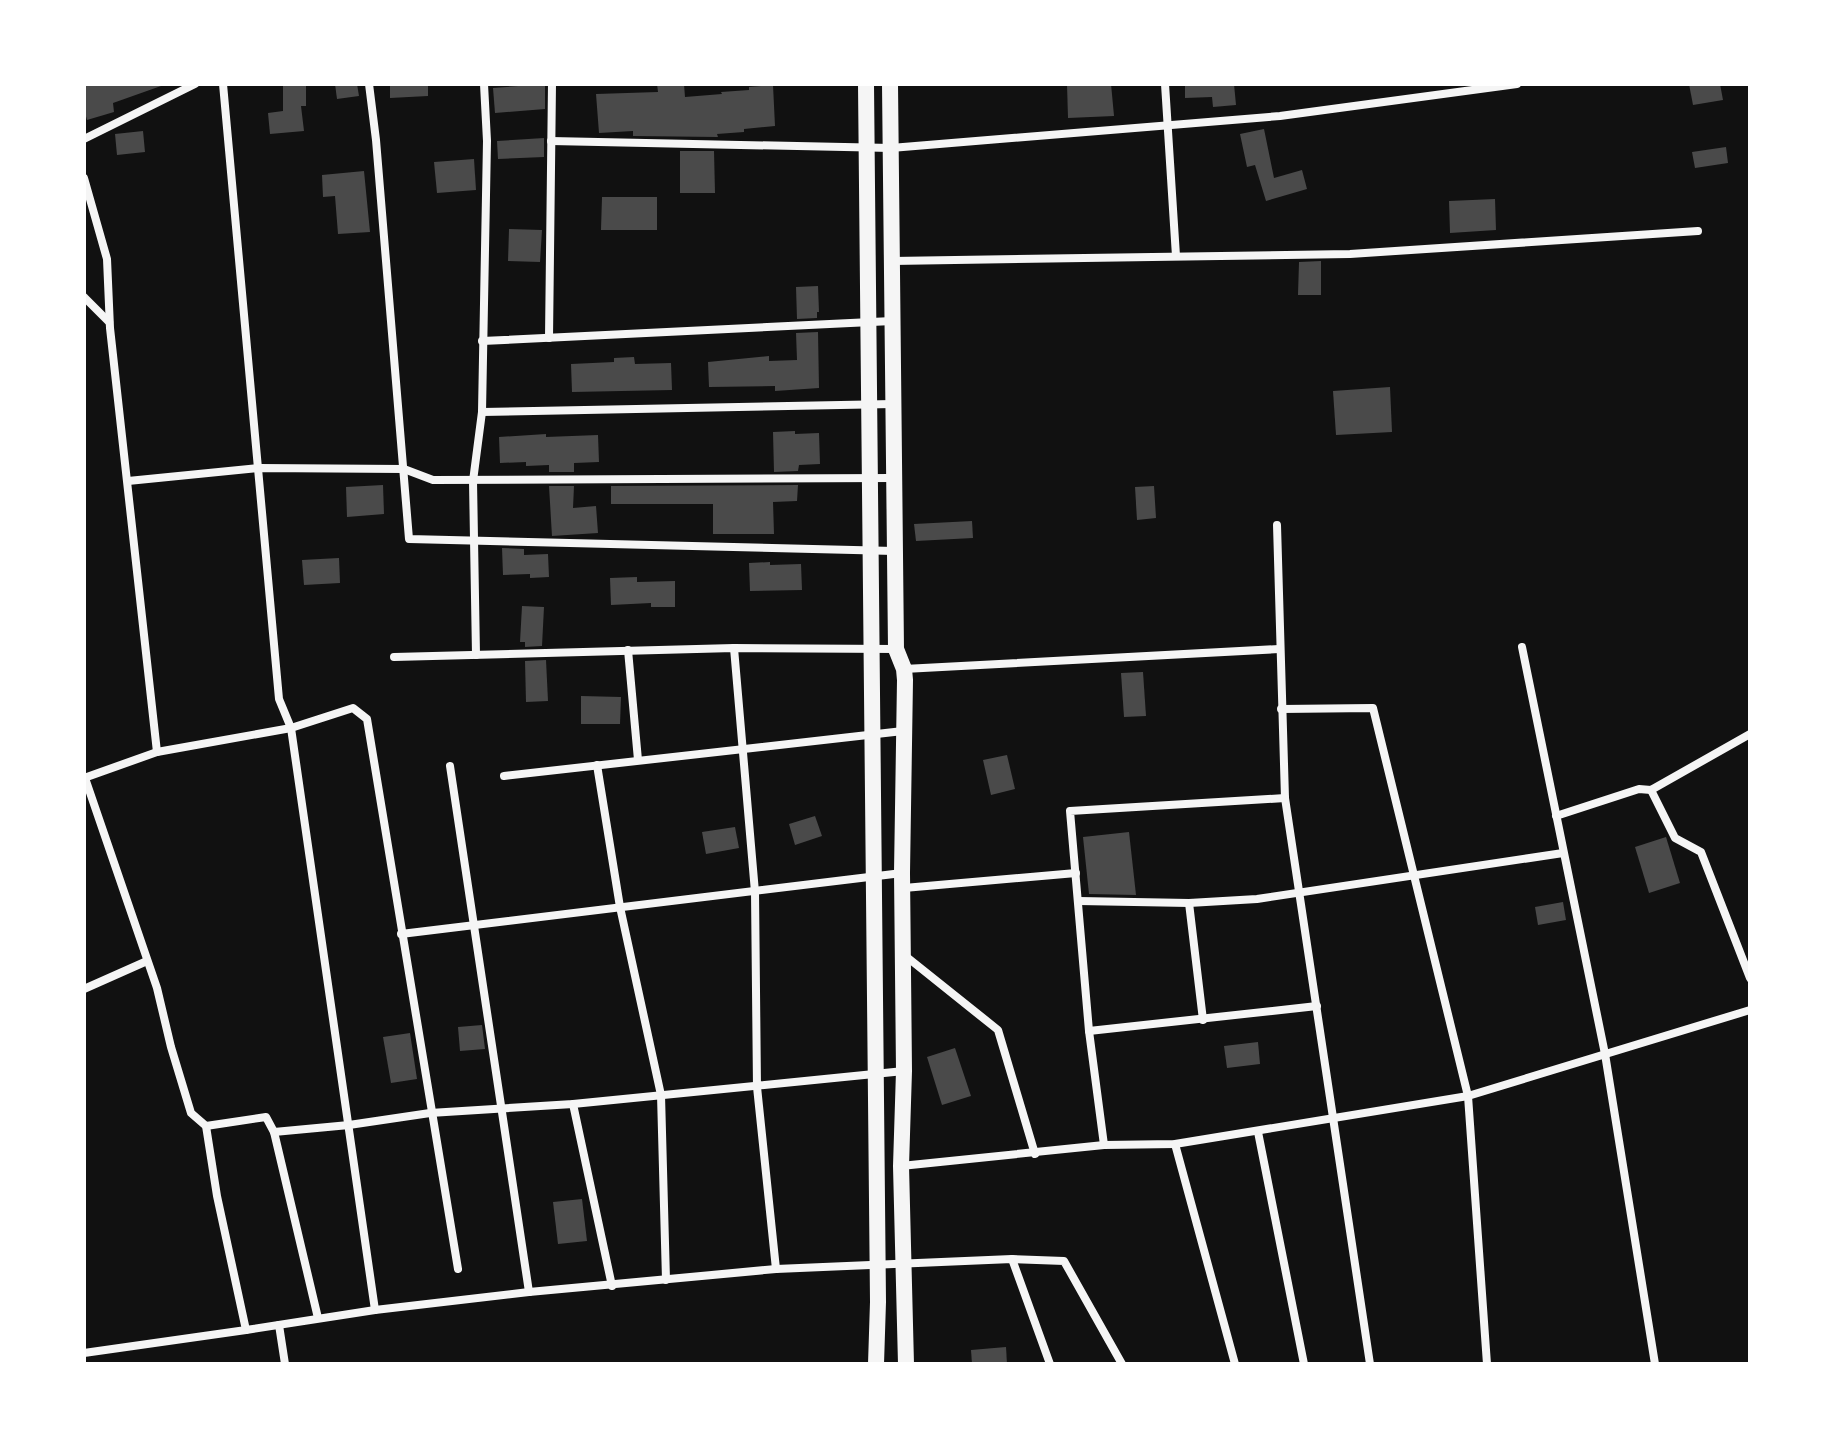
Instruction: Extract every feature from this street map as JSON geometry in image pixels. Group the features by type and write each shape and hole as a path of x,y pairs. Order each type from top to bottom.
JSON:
{"main road":[{"path":"866,84 878,1266 876,1364"},
{"path":"890,84 896,649 904,669 904,1071 901,1166 906,1364"}],"street":[{"path":"84,139 195,84"},
{"path":"223,84 279,699 291,728 375,1310"},
{"path":"369,84 409,539 894,551"},
{"path":"476,655 473,480 482,412 487,141 484,84"},
{"path":"549,338 552,84"},
{"path":"1165,84 1176,256"},
{"path":"551,141 891,148 1280,116 1517,84"},
{"path":"84,178 107,259 110,323 157,752"},
{"path":"891,261 1350,254 1698,231"},
{"path":"84,297 110,323"},
{"path":"482,341 892,321"},
{"path":"482,412 893,404"},
{"path":"128,481 259,468 404,469 433,480 893,478"},
{"path":"1277,525 1285,798 1370,1364"},
{"path":"1522,647 1605,1054 1655,1364"},
{"path":"394,657 734,648 896,649"},
{"path":"734,648 755,892 757,1087 776,1269"},
{"path":"904,669 1279,649"},
{"path":"628,650 638,760"},
{"path":"246,1330 217,1196 206,1126 191,1113 157,988 85,778 157,752 291,728 353,708 367,719 458,1269"},
{"path":"1281,709 1373,708 1468,1096 1487,1364"},
{"path":"504,776 904,731"},
{"path":"1556,816 1639,789 1651,790 1750,734"},
{"path":"597,765 620,907 661,1095 666,1280"},
{"path":"450,766 529,1292"},
{"path":"1651,790 1675,838 1701,852 1750,978"},
{"path":"1104,1145 1089,1031 1070,811 1285,798"},
{"path":"1079,901 1189,903 1299,893 1563,853"},
{"path":"401,934 874,877 903,880 1076,873"},
{"path":"1189,903 1203,1020"},
{"path":"903,954 998,1030 1035,1154"},
{"path":"84,989 147,961"},
{"path":"1089,1031 1317,1006"},
{"path":"901,1166 1104,1145 1175,1144 1468,1096 1750,1010"},
{"path":"274,1132 430,1113 573,1104 904,1071"},
{"path":"573,1104 612,1286"},
{"path":"206,1126 266,1117 274,1132 318,1318"},
{"path":"1258,1132 1304,1364"},
{"path":"1175,1144 1235,1364"},
{"path":"84,1353 375,1310 529,1292 776,1269 1012,1259 1064,1261 1122,1364"},
{"path":"1012,1259 1050,1364"},
{"path":"279,1325 285,1364"}],"building":[{"path":"84,84 161,86 113,103 114,112 87,120"},
{"path":"283,84 306,84 306,106 301,106 304,131 270,134 268,113 283,111"},
{"path":"335,84 357,84 359,96 337,99"},
{"path":"390,84 428,84 428,96 390,98"},
{"path":"545,84 545,109 495,113 493,88"},
{"path":"657,84 684,84 685,97 773,85 775,126 717,134 718,137 633,136 633,131 599,133 596,94 658,92"},
{"path":"1067,84 1111,84 1114,116 1068,118"},
{"path":"1185,84 1234,84 1236,105 1213,107 1212,97 1185,98"},
{"path":"1689,84 1720,84 1723,100 1693,105"},
{"path":"1264,129 1274,178 1302,170 1307,189 1266,201 1255,165 1247,167 1240,134"},
{"path":"143,131 145,152 117,155 115,134"},
{"path":"544,138 544,157 498,159 497,141"},
{"path":"1726,147 1728,163 1695,168 1692,152"},
{"path":"680,151 714,151 715,193 680,193"},
{"path":"474,159 476,190 437,193 434,162"},
{"path":"364,171 370,232 338,234 335,196 323,197 322,175"},
{"path":"602,197 657,197 657,230 601,230"},
{"path":"1495,199 1496,230 1450,233 1449,201"},
{"path":"509,229 542,230 540,262 508,261"},
{"path":"1321,261 1321,295 1298,295 1299,262"},
{"path":"818,286 817,318 797,319 796,287"},
{"path":"818,332 819,388 775,391 775,386 709,387 708,362 769,356 769,361 797,360 796,333"},
{"path":"634,357 635,364 671,363 672,390 572,392 571,364 614,362 614,358"},
{"path":"1390,387 1392,432 1336,435 1333,391"},
{"path":"795,431 795,434 819,433 820,464 799,465 798,471 774,472 773,432"},
{"path":"546,434 546,437 598,435 599,462 574,463 574,472 549,472 549,465 526,466 526,462 500,463 499,437"},
{"path":"383,485 384,514 347,517 346,487"},
{"path":"798,485 797,501 773,502 774,534 713,534 713,504 611,504 611,486"},
{"path":"549,486 574,486 573,508 596,506 598,533 552,536"},
{"path":"1154,486 1156,518 1137,520 1135,487"},
{"path":"972,521 973,538 916,541 914,524"},
{"path":"502,548 524,549 524,555 548,554 549,577 503,575"},
{"path":"339,558 340,583 304,585 302,560"},
{"path":"770,562 770,565 801,564 802,590 750,591 749,563"},
{"path":"637,577 637,582 675,581 675,607 651,607 651,603 611,605 610,578"},
{"path":"522,606 544,607 542,646 525,647 525,642 520,642"},
{"path":"546,660 548,701 526,702 525,661"},
{"path":"1143,672 1146,716 1124,717 1121,673"},
{"path":"581,696 621,697 620,724 581,724"},
{"path":"1007,755 1015,789 991,795 983,760"},
{"path":"815,816 822,836 795,845 789,824"},
{"path":"735,827 739,848 706,854 702,832"},
{"path":"1129,832 1136,895 1089,894 1083,837"},
{"path":"1666,837 1680,883 1649,893 1635,847"},
{"path":"1563,902 1566,920 1538,925 1535,907"},
{"path":"482,1025 485,1049 460,1051 458,1027"},
{"path":"410,1033 417,1079 391,1083 383,1037"},
{"path":"1258,1042 1260,1064 1227,1068 1224,1046"},
{"path":"955,1048 971,1096 942,1105 927,1057"},
{"path":"582,1199 587,1241 558,1244 553,1202"},
{"path":"1006,1347 1007,1364 972,1364 971,1350"}]}
